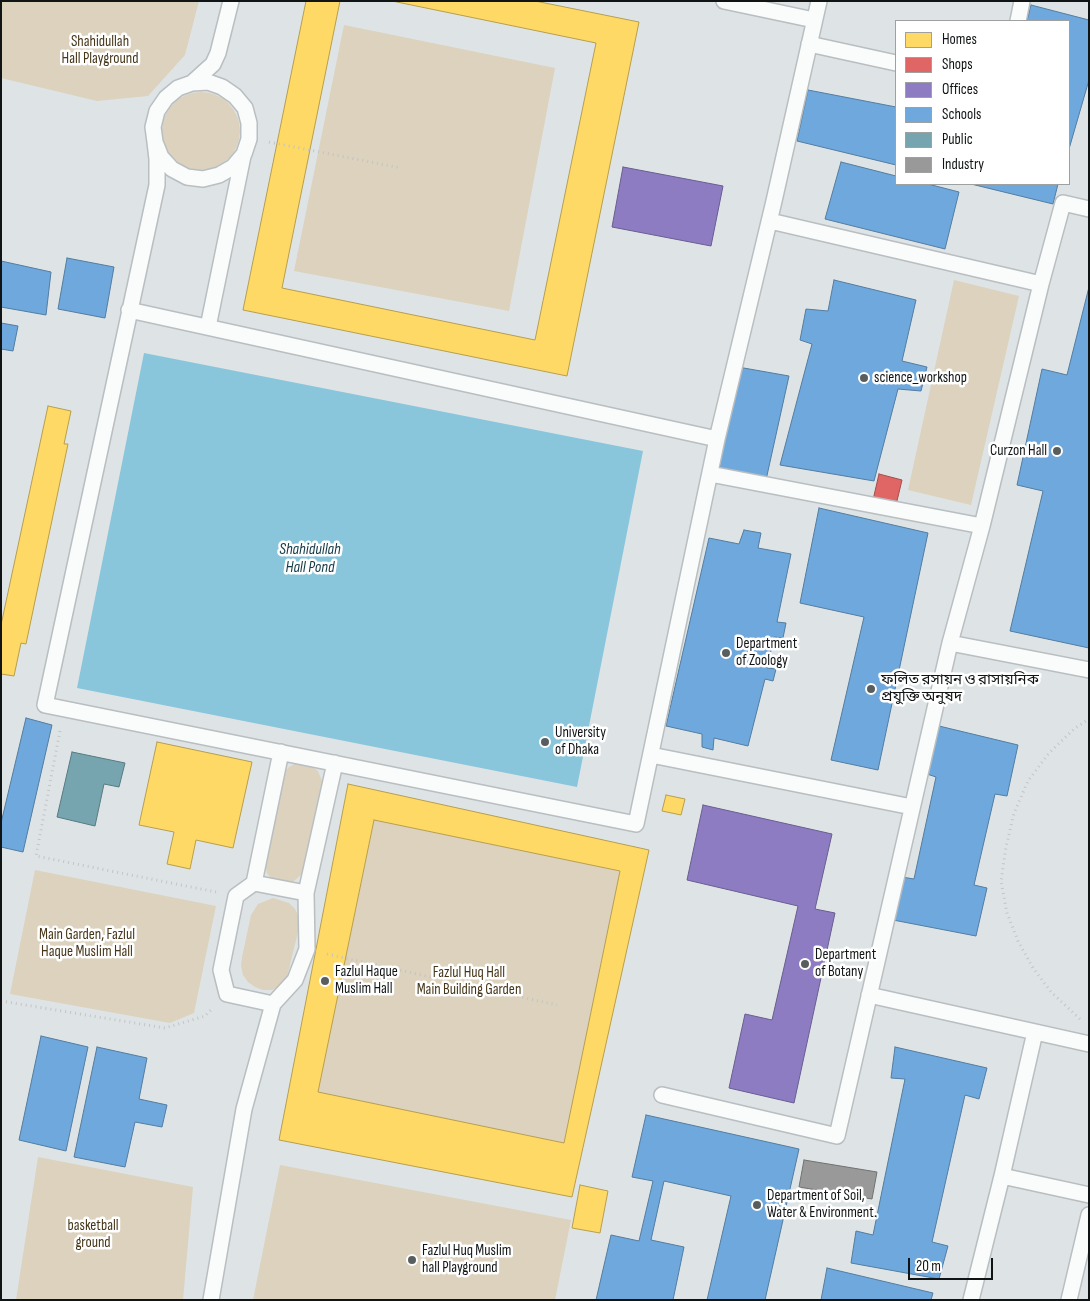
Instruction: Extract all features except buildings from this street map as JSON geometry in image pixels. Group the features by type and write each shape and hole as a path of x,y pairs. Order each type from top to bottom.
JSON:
{"lane":[{"path":"192,83 213,64 218,53 231,1"},
{"path":"724,1 814,20"},
{"path":"208,327 244,154 249,139 249,123 245,108 235,96 222,87 208,82 192,83 178,88 166,98 157,111 153,126 157,159 157,185 45,704 636,824 717,439 770,221 818,1"},
{"path":"1018,20 1022,1"},
{"path":"809,44 895,63"},
{"path":"155,142 161,157 172,169 187,177 203,179 219,175 233,167 244,154"},
{"path":"662,1095 837,1136 950,643 982,526 1041,284 1063,203 1089,209"},
{"path":"770,221 1041,284"},
{"path":"129,310 717,439"},
{"path":"710,474 982,526"},
{"path":"950,643 1089,670"},
{"path":"273,1004 227,994 221,970 236,896 254,883 281,752"},
{"path":"652,755 912,807"},
{"path":"211,1300 244,1109 273,1004 295,980 307,950 306,893 335,763"},
{"path":"254,883 306,893"},
{"path":"869,995 1089,1044"},
{"path":"971,1300 1035,1032"},
{"path":"1002,1176 1089,1195"},
{"path":"1069,1300 1089,1215"}],"path":[{"path":"249,139 401,168"},
{"path":"64,708 36,856 236,896"},
{"path":"1084,1022 1051,992 1033,968 1018,941 1007,913 1001,881 1014,813 1028,781 1049,753 1074,729 1089,720"},
{"path":"307,950 557,1005"},
{"path":"1,1001 165,1028 205,1016 227,994"}],"green space":[{"name":"Shahidullah Hall Playground","path":"1,1 199,1 185,55 148,96 97,101 1,78"},
{"path":"344,25 555,68 509,311 294,271"},
{"path":"201,92 216,95 228,104 237,116 240,131 237,146 228,158 216,167 201,170 186,167 174,158 165,146 162,131 165,116 174,104 186,95"},
{"path":"954,280 1019,296 971,505 908,490"},
{"path":"298,762 309,764 318,771 322,781 302,874 294,881 283,884 272,880 267,873 265,864 283,774 289,767"},
{"name":"Fazlul Huq Hall Main Building Garden","path":"374,820 620,871 564,1143 318,1092"},
{"name":"Main Garden, Fazlul Haque Muslim Hall","path":"35,870 216,906 194,1013 170,1023 10,994"},
{"path":"273,898 289,903 295,909 300,924 286,981 272,990 263,990 248,982 243,975 241,966 251,915 258,904"},
{"name":"basketball ground","path":"38,1157 193,1187 183,1300 16,1300"},
{"name":"Fazlul Huq Muslim hall Playground","path":"280,1165 571,1220 555,1300 253,1300"}],"water":[{"name":"Shahidullah Hall Pond","path":"144,353 643,451 577,787 77,688"}],"place":[{"name":"science_workshop","path":"864,378"},
{"name":"Curzon Hall","path":"1057,451"},
{"name":"Department of Zoology","path":"726,653"},
{"name":"ফলিত রসায়ন ও রাসায়নিক প্রযুক্তি অনুষদ","path":"871,689"},
{"name":"University of Dhaka","path":"545,742"},
{"name":"Department of Botany","path":"805,964"},
{"name":"Fazlul Haque Muslim Hall","path":"325,981"},
{"name":"Department of Soil, Water & Environment.","path":"757,1205"},
{"name":"Fazlul Huq Muslim hall Playground","path":"412,1260"}]}
